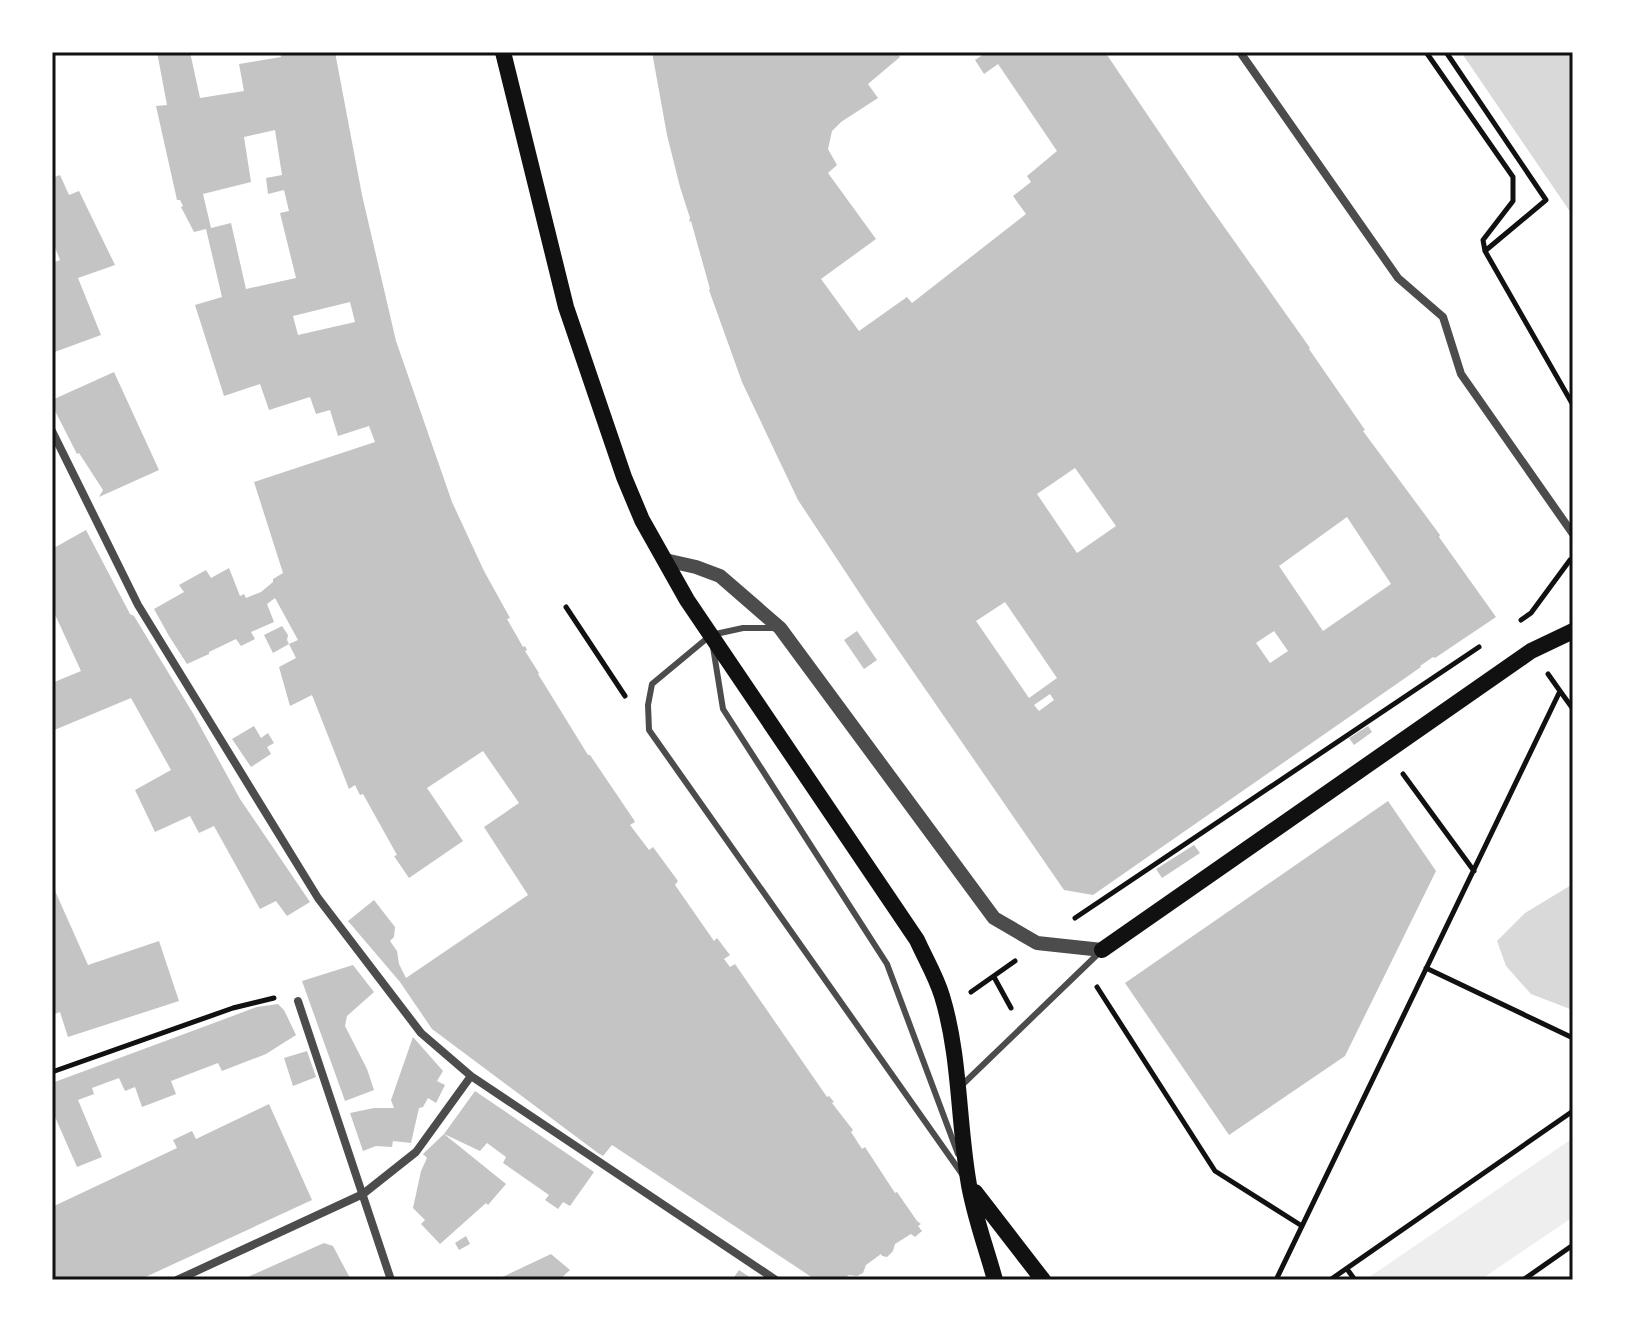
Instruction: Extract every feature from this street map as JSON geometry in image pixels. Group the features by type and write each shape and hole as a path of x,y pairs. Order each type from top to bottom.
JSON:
{"main road":[{"path":"503,52 566,307 624,477 642,520 687,600 917,940 943,1000 959,1088 962,1144 969,1184 995,1280"},
{"path":"1102,950 1531,651 1573,631"},
{"path":"969,1184 1043,1280"},
{"path":"1021,1251 1028,1280"}],"street":[{"path":"1240,52 1398,278 1443,317 1461,374 1573,534"},
{"path":"52,431 138,605 318,898 421,1033 471,1076 776,1280"},
{"path":"665,560 720,576 780,628 994,918 1037,943 1102,950"},
{"path":"298,1001 391,1280"},
{"path":"177,1280 363,1194 416,1152 471,1076"}],"lane":[{"path":"780,628 743,628 711,635 652,684 648,705 649,730 969,1184"},
{"path":"711,635 723,709 887,964 969,1184"},
{"path":"959,1088 1102,950"}],"path":[{"path":"1426,52 1513,177 1513,201 1483,240 1485,251 1573,405"},
{"path":"1446,52 1546,200 1485,251"},
{"path":"1512,625 1531,613 1573,555"},
{"path":"566,607 649,730"},
{"path":"1037,943 1486,643"},
{"path":"1550,678 1573,709"},
{"path":"1276,1280 1560,691"},
{"path":"1403,774 1474,871"},
{"path":"1426,968 1573,1038"},
{"path":"1095,982 1215,1171 1303,1226"},
{"path":"52,1072 233,1008 283,996 298,1001"},
{"path":"1330,1280 1573,1111"},
{"path":"1523,1280 1573,1245"},
{"path":"1347,1269 1355,1280"}],"shaded area":[{"path":"1461,52 1573,52 1573,216"},
{"path":"1573,884 1573,1008 1570,1009 1531,994 1506,966 1497,941 1525,913"},
{"path":"1573,1138 1573,1217 1480,1280 1365,1280"}],"building":[{"path":"157,52 190,52 200,98 244,91 239,64 281,57 280,52 335,52 362,195 396,341 452,502 510,618 507,619 588,755 634,820 630,825 649,850 653,847 678,881 675,885 714,941 717,938 730,955 724,959 730,967 735,964 827,1097 834,1102 862,1149 865,1147 895,1193 921,1224 918,1226 922,1231 915,1237 911,1234 895,1244 887,1257 881,1254 866,1265 863,1273 849,1275 843,1280 816,1280 612,1145 603,1156 598,1153 432,1029 400,982 348,921 374,900 395,927 394,937 390,941 397,951 406,978 528,895 484,827 519,803 483,751 427,788 463,841 409,878 394,856 397,855 363,794 360,795 355,785 349,789 312,695 290,706 279,667 296,658 289,644 298,640 275,598 267,604 274,622 251,632 255,639 241,646 236,639 187,664 169,636 154,609 184,592 179,585 206,570 211,578 229,568 240,596 244,594 246,598 261,592 283,573 254,482 375,442 369,426 338,436 330,410 316,414 310,397 269,410 260,384 224,396 195,305 222,297 206,229 194,232 180,200 177,200 156,106 167,105","holes":["275,130 282,175 266,178 268,194 284,190 289,211 280,213 296,278 246,289 231,223 211,228 203,194 251,182 244,137","350,302 355,322 298,335 293,316"]},
{"path":"652,52 897,52 900,57 868,84 878,98 832,131 828,149 837,165 828,173 876,239 821,279 859,331 907,297 912,303 1026,214 1013,196 1031,182 1027,176 1057,151 998,64 984,74 975,60 987,52 1105,52 1310,348 1363,431 1496,617 1433,657 1093,895 1064,890 798,500 742,382 709,290 667,135","holes":["1075,468 1116,526 1077,553 1037,494","1347,517 1391,584 1323,631 1279,566","1005,602 1057,678 1029,698 976,621","1274,631 1288,651 1270,663 1256,643","1050,694 1054,700 1039,711 1034,705"]},
{"path":"60,175 69,195 79,191 115,265 78,278 101,335 52,353 52,263 60,260 52,240 52,178"},
{"path":"114,372 159,470 99,497 103,490 77,454 52,400"},
{"path":"86,530 130,614 194,715 240,799 310,902 287,916 276,901 260,909 214,826 199,833 190,816 155,832 135,790 171,770 131,698 52,731 52,683 81,671 52,608 52,549"},
{"path":"282,626 289,644 273,653 264,635"},
{"path":"857,631 877,660 864,669 844,640"},
{"path":"254,726 261,738 268,733 274,743 267,747 271,754 251,767 232,739"},
{"path":"1368,726 1372,732 1354,745 1349,738"},
{"path":"1388,801 1436,871 1345,1056 1229,1135 1125,983"},
{"path":"1194,845 1200,853 1162,878 1156,869"},
{"path":"52,884 88,965 159,941 179,1001 68,1037 60,1012 52,1015"},
{"path":"353,965 374,992 347,1016 345,1026 374,1090 345,1101 302,981"},
{"path":"278,1004 296,1035 266,1054 222,1071 218,1063 171,1081 176,1094 142,1107 135,1087 125,1091 119,1078 92,1088 94,1094 78,1100 102,1157 77,1167 52,1110 52,1083 257,1007"},
{"path":"413,1037 443,1071 437,1081 445,1085 436,1103 428,1098 419,1108 411,1143 393,1141 392,1147 376,1146 363,1151 350,1113 394,1108 391,1100"},
{"path":"307,1051 316,1077 293,1086 284,1058"},
{"path":"475,1091 594,1172 570,1206 563,1202 558,1209 545,1200 549,1195 503,1163 506,1157 487,1143 480,1151 444,1134"},
{"path":"269,1104 312,1200 139,1280 52,1280 52,1207 177,1148 173,1140 192,1131 196,1139"},
{"path":"444,1134 506,1184 488,1205 486,1203 440,1244 421,1224 425,1220 413,1208 427,1158 423,1154"},
{"path":"466,1236 470,1244 459,1250 455,1243"},
{"path":"324,1243 333,1246 351,1280 241,1280"},
{"path":"551,1254 570,1270 559,1280 496,1280"},
{"path":"739,1270 754,1280 732,1280"}]}
